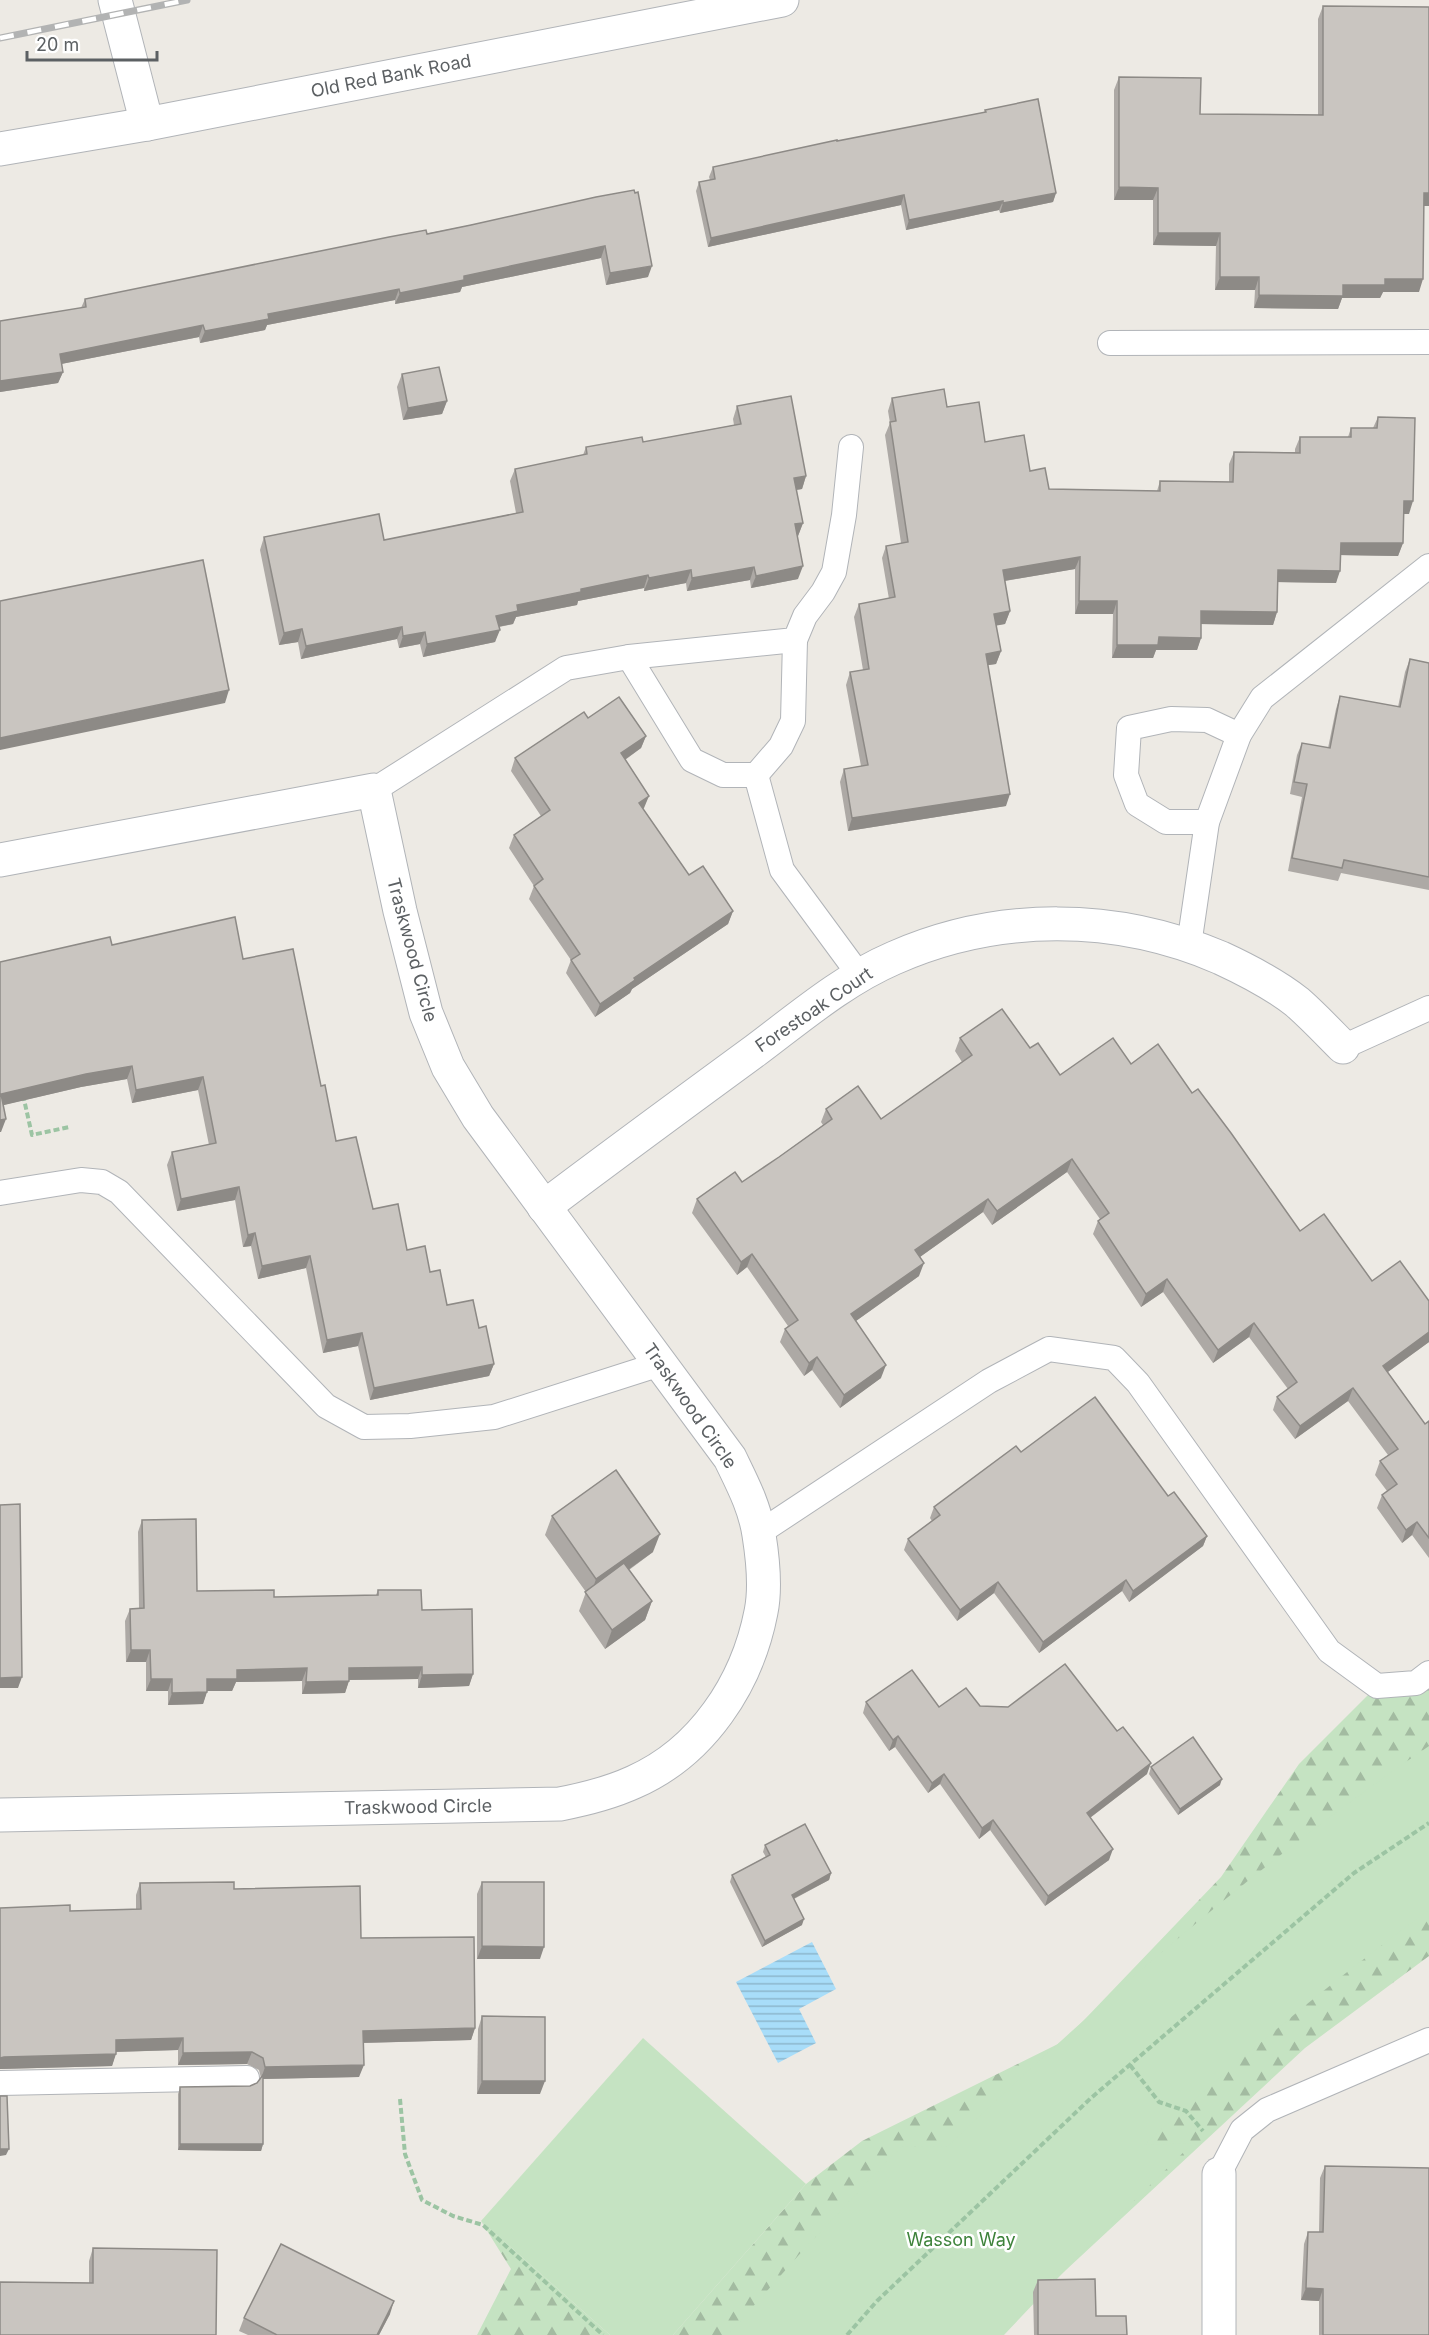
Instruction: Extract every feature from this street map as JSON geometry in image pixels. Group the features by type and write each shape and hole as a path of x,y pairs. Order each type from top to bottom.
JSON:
{"street":[{"path":"115,0 147,124"},
{"name":"Old Red Bank Road","path":"0,149 147,124 782,0"},
{"path":"0,860 374,790"},
{"name":"Traskwood Circle","path":"0,1815 560,1804 599,1796 636,1782 670,1761 700,1735 725,1704 744,1669 761,1612 763,1572 759,1533 748,1494 730,1458 478,1117 448,1067 426,1012 400,911 374,790"},
{"name":"Forestoak Court","path":"544,1207 827,997 891,959 949,938 1009,926 1069,922 1130,929 1189,945 1245,969 1296,1002 1343,1047"},
{"path":"1219,2174 1219,2335"}],"lane":[{"path":"1110,343 1429,342"},
{"path":"629,657 692,760 723,775 756,775 781,746 793,720 795,640 805,616 823,592 834,572 844,515 851,447"},
{"path":"1189,945 1207,822 1239,735 1262,698 1429,566"},
{"path":"374,790 566,668 629,657 795,640"},
{"path":"1207,822 1166,822 1137,804 1126,775 1129,728 1171,719 1206,720 1239,735"},
{"path":"756,775 782,870 860,976"},
{"path":"1343,1047 1429,1008"},
{"path":"0,1193 81,1180 102,1182 119,1192 326,1406 364,1427 410,1426 494,1417 660,1364"},
{"path":"759,1533 989,1381 1049,1349 1114,1358 1138,1383 1329,1651 1377,1686 1416,1683 1429,1673"},
{"path":"1219,2174 1242,2130 1267,2110 1429,2040"},
{"path":"0,2083 247,2078"}],"path":[{"path":"22,1091 32,1135 69,1127"},
{"path":"847,2335 877,2301 1091,2098 1354,1873 1429,1823"},
{"path":"1130,2065 1159,2102 1186,2111 1204,2133 1219,2174"},
{"path":"400,2099 405,2154 422,2200 453,2216 483,2225 603,2335"}],"green space":[{"name":"Wasson Way","path":"1429,1673 1429,1956 1305,2048 996,2335 673,2335 806,2184 862,2141 1064,2041 1221,1877 1299,1764 1377,1686"},
{"name":"Wasson Way","path":"1429,1746 1429,1910 1283,2024 1144,2145 1193,2143 1092,2242 1004,2335 728,2335 805,2248 901,2147 948,2146 1121,1987 1241,1886 1365,1791"},
{"path":"643,2038 806,2184 673,2335 610,2335 481,2221"},
{"path":"481,2221 610,2335 477,2335 511,2269"}],"water":[{"path":"812,1942 836,1989 799,2009 816,2043 778,2063 736,1982"}],"building":[{"path":"1323,6 1429,7 1429,193 1424,193 1423,279 1385,279 1385,285 1343,285 1343,296 1259,295 1259,277 1220,277 1220,233 1158,233 1158,188 1119,187 1119,77 1201,78 1200,114 1323,115"},
{"path":"1038,99 1056,193 909,220 904,195 711,238 699,182 715,179 713,167 837,140 986,112 985,110"},
{"path":"634,190 635,193 638,192 652,266 610,273 605,246 464,276 464,280 400,293 399,289 268,314 269,319 205,331 203,325 60,354 63,372 0,381 0,321 86,307 85,299 389,237 426,230 427,234"},
{"path":"439,367 447,401 408,408 402,374"},
{"path":"944,389 947,407 979,402 985,442 1024,435 1030,471 1045,468 1049,489 1160,491 1160,481 1233,482 1234,452 1300,453 1300,437 1351,437 1351,428 1377,428 1378,417 1415,418 1413,501 1404,501 1403,543 1341,543 1340,571 1278,570 1277,612 1201,611 1201,638 1159,637 1158,645 1117,645 1117,601 1079,601 1080,557 1003,570 1010,611 994,614 1001,651 986,654 1010,794 852,818 844,769 868,765 850,672 869,669 859,604 895,597 886,546 908,542 890,422 896,421 892,398"},
{"path":"791,396 806,476 794,478 803,523 795,524 803,566 756,576 754,567 692,578 691,570 649,578 648,575 517,605 518,611 496,616 500,630 427,644 425,632 403,636 402,627 306,646 302,629 284,633 264,537 379,514 384,540 523,512 515,469 587,454 586,447 642,437 643,442 741,424 737,406"},
{"path":"203,560 229,690 0,738 0,601"},
{"path":"1410,659 1429,663 1429,877 1344,860 1342,868 1292,858 1307,784 1294,782 1302,743 1330,748 1340,696 1400,707"},
{"path":"619,697 646,736 621,753 649,796 639,803 689,875 703,866 733,911 634,978 635,980 600,1004 571,960 580,954 534,886 543,879 514,835 550,810 515,758 584,712 588,718"},
{"path":"235,917 243,959 293,949 321,1086 325,1085 336,1141 356,1137 373,1209 398,1204 407,1250 425,1246 430,1272 440,1270 447,1305 473,1300 479,1328 486,1326 494,1364 374,1388 362,1333 327,1340 310,1256 262,1266 255,1233 248,1235 239,1187 181,1199 172,1152 216,1143 203,1077 136,1090 132,1066 86,1074 1,1094 6,1119 0,1120 0,962 110,937 112,945"},
{"path":"1002,1009 1030,1048 1038,1043 1060,1075 1113,1038 1131,1064 1158,1044 1192,1093 1198,1089 1300,1231 1324,1214 1372,1281 1400,1261 1429,1301 1429,1332 1383,1366 1425,1424 1429,1421 1429,1538 1417,1522 1406,1530 1382,1495 1397,1484 1380,1461 1398,1449 1353,1388 1300,1426 1277,1397 1297,1382 1254,1323 1218,1350 1167,1279 1146,1294 1098,1221 1109,1213 1072,1159 997,1211 988,1199 915,1250 924,1263 851,1314 886,1365 844,1395 817,1357 809,1363 785,1329 798,1320 752,1254 741,1262 697,1199 735,1172 742,1182 779,1157 832,1119 826,1109 858,1086 881,1119 972,1055 960,1038"},
{"path":"1095,1397 1168,1496 1174,1492 1207,1536 1133,1591 1126,1580 1043,1642 998,1582 960,1610 908,1539 940,1515 934,1507 1016,1446 1021,1452"},
{"path":"616,1470 660,1534 596,1579 552,1516"},
{"path":"20,1504 22,1677 0,1678 0,1505"},
{"path":"196,1519 197,1591 274,1590 274,1597 378,1595 378,1590 421,1590 422,1610 472,1609 473,1674 422,1675 422,1667 349,1668 349,1681 306,1682 307,1668 237,1670 237,1679 207,1679 207,1692 172,1693 172,1679 151,1679 150,1650 131,1650 130,1609 144,1608 142,1520"},
{"path":"624,1563 652,1601 612,1630 585,1592"},
{"path":"1065,1664 1117,1731 1123,1727 1151,1763 1087,1813 1113,1849 1048,1896 993,1820 982,1828 944,1774 932,1783 898,1736 893,1740 866,1702 912,1670 939,1707 966,1688 980,1706 1008,1707"},
{"path":"1193,1737 1222,1779 1180,1809 1151,1767"},
{"path":"805,1824 831,1873 792,1895 804,1919 765,1941 732,1875 770,1855 765,1845"},
{"path":"234,1882 234,1889 360,1886 361,1938 474,1937 475,2028 363,2031 364,2065 265,2067 263,2058 252,2052 183,2053 183,2038 116,2040 116,2054 0,2058 0,1908 70,1905 70,1911 141,1909 140,1883"},
{"path":"482,1882 544,1882 544,1947 482,1946"},
{"path":"482,2016 545,2017 545,2081 482,2081"},
{"path":"263,2075 263,2144 180,2144 180,2087 250,2086 257,2083"},
{"path":"0,2096 7,2096 9,2149 0,2149"},
{"path":"1325,2166 1429,2168 1429,2335 1323,2335 1323,2289 1306,2288 1308,2232 1323,2232"},
{"path":"281,2244 394,2301 377,2335 277,2335 244,2318"},
{"path":"93,2248 217,2250 216,2335 0,2335 0,2282 93,2283"},
{"path":"1095,2279 1096,2316 1126,2316 1127,2335 1038,2335 1038,2280"}],"railway":[{"path":"0,38 187,0"}]}
